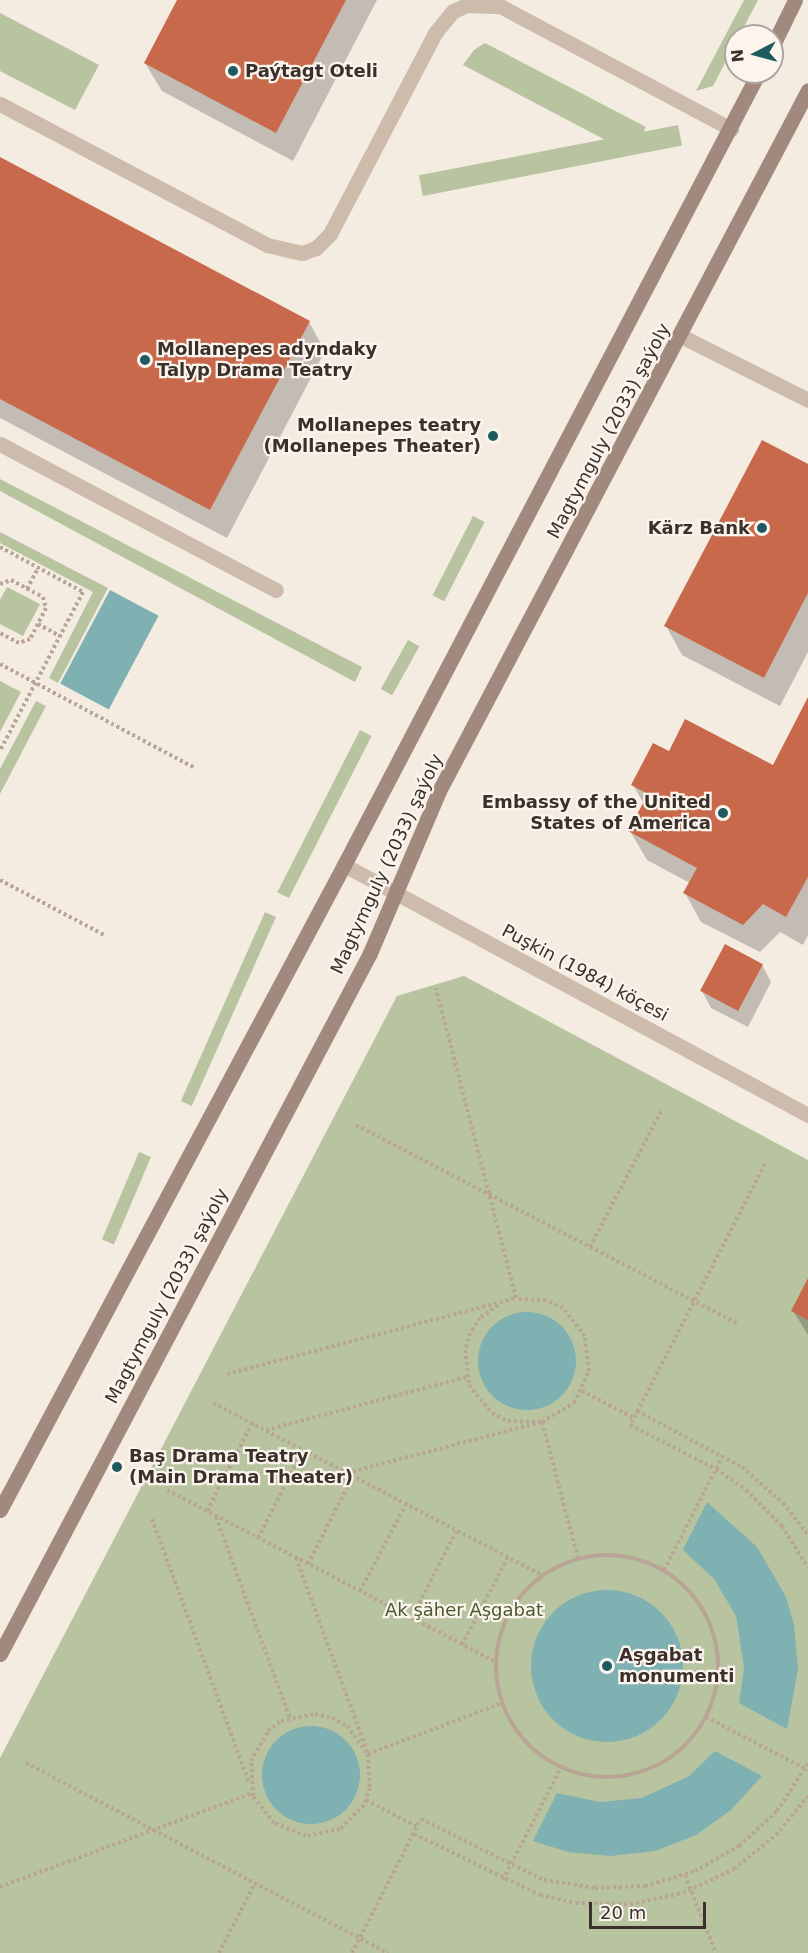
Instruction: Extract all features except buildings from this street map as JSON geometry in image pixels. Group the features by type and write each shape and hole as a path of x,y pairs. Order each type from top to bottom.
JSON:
{"main road":[{"path":"783,24 795,0"},
{"name":"Magtymguly (2033) şaýoly","path":"0,1509 344,866 753,84"},
{"name":"Magtymguly (2033) şaýoly","path":"0,1654 370,953 438,791 681,336 808,90"}],"street":[{"path":"0,104 267,245 302,253 316,248 330,234 435,33 453,11 467,5 500,6 731,129"},
{"path":"681,336 808,400"},
{"path":"0,444 276,590"},
{"name":"Puşkin (1984) köçesi","path":"344,866 808,1115"}],"path":[{"path":"0,548 83,592 0,751"},
{"path":"27,589 38,568"},
{"path":"0,584 11,580 43,597 46,608 30,639 19,643 2,634 0,640"},
{"path":"38,624 60,636"},
{"path":"0,664 195,768"},
{"path":"0,880 106,936"},
{"path":"436,988 516,1298"},
{"path":"590,1247 662,1109"},
{"path":"356,1125 738,1324"},
{"path":"765,1164 630,1425 716,1469 771,1513 808,1568"},
{"path":"516,1298 495,1306 470,1333 465,1350 467,1377 478,1401 492,1413 508,1421 542,1422"},
{"path":"227,1374 516,1298 546,1300 563,1308 576,1321 590,1353 590,1371 582,1391 560,1415 542,1422 347,1473"},
{"path":"265,1430 467,1377"},
{"path":"582,1391 634,1418"},
{"path":"213,1403 542,1575"},
{"path":"637,1411 723,1455 770,1490 808,1535"},
{"path":"542,1422 578,1558"},
{"path":"207,1511 252,1423"},
{"path":"258,1538 303,1450"},
{"path":"664,1570 723,1455"},
{"path":"308,1564 353,1476"},
{"path":"167,1490 496,1662"},
{"path":"360,1592 406,1504"},
{"path":"216,1516 290,1718"},
{"path":"152,1519 254,1796 274,1824 306,1836 340,1829 354,1818 366,1800 371,1771 368,1754 296,1558"},
{"path":"411,1619 457,1530"},
{"path":"615,1554 637,1558 664,1570 692,1593 712,1631 718,1675 706,1717 679,1751 641,1773 598,1778 561,1767 522,1739 502,1703 496,1662 499,1635 507,1615 519,1596 542,1575 578,1558 615,1554"},
{"path":"462,1645 508,1557"},
{"path":"368,1754 502,1703"},
{"path":"254,1796 250,1779 257,1745 268,1731 290,1718 315,1714 332,1718 353,1732 368,1754"},
{"path":"706,1717 807,1769"},
{"path":"352,1953 422,1819 510,1866 544,1880 595,1888 645,1886 685,1875 725,1856 777,1811 807,1769 808,1762"},
{"path":"26,1763 388,1953"},
{"path":"503,1880 561,1767"},
{"path":"0,1887 254,1796"},
{"path":"414,1834 503,1880 540,1895 594,1904 648,1901 691,1890 734,1869 763,1847 808,1796"},
{"path":"366,1800 418,1827"},
{"path":"685,1875 716,1953"},
{"path":"219,1953 255,1883"}],"green space":[{"path":"744,0 758,0 745,24 731,24"},
{"path":"0,13 99,65 75,110 0,71"},
{"path":"724,38 724,65 713,86 696,91"},
{"path":"485,43 646,127 632,154 463,65 474,50"},
{"path":"678,125 682,146 423,196 419,175"},
{"path":"0,479 362,667 355,682 0,491"},
{"path":"473,516 485,522 444,601 433,595"},
{"path":"0,532 108,588 58,683 49,678 93,592 0,543"},
{"path":"7,587 40,604 23,636 0,624 0,600"},
{"path":"408,640 419,646 392,695 381,689"},
{"path":"0,681 21,692 0,732"},
{"path":"36,701 46,706 0,794 0,769"},
{"path":"360,730 372,736 289,898 277,892"},
{"path":"265,912 276,917 192,1106 181,1101"},
{"name":"Ak şäher Aşgabat","path":"464,976 808,1160 808,1953 0,1953 0,1758 397,996"},
{"path":"139,1152 151,1157 114,1245 102,1239"}],"water":[{"path":"110,590 159,616 109,709 60,684"},
{"path":"527,1312 546,1316 562,1326 572,1342 576,1361 572,1380 562,1396 546,1406 527,1410 508,1406 492,1396 482,1380 478,1361 482,1342 492,1326 508,1316"},
{"path":"707,1502 757,1547 786,1597 794,1625 798,1669 787,1729 739,1703 744,1668 736,1616 715,1580 683,1550"},
{"path":"607,1590 636,1596 661,1612 677,1637 683,1666 677,1695 661,1720 636,1736 607,1742 578,1736 553,1720 537,1695 531,1666 537,1637 553,1612 578,1596"},
{"path":"311,1726 330,1730 346,1740 356,1756 360,1775 356,1794 346,1810 330,1820 311,1824 292,1820 276,1810 266,1794 262,1775 266,1756 276,1740 292,1730"},
{"path":"715,1751 762,1776 731,1810 696,1835 655,1851 611,1856 568,1852 533,1841 557,1793 600,1802 642,1798 689,1776"}],"place":[{"name":"Paýtagt Oteli","path":"233,71"},
{"name":"Mollanepes adyndaky Talyp Drama Teatry","path":"145,360"},
{"name":"Mollanepes teatry (Mollanepes Theater)","path":"493,436"},
{"name":"Kärz Bank","path":"762,528"},
{"name":"Embassy of the United States of America","path":"723,813"},
{"name":"Baş Drama Teatry (Main Drama Theater)","path":"117,1467"},
{"name":"Aşgabat monumenti","path":"607,1666"}]}
